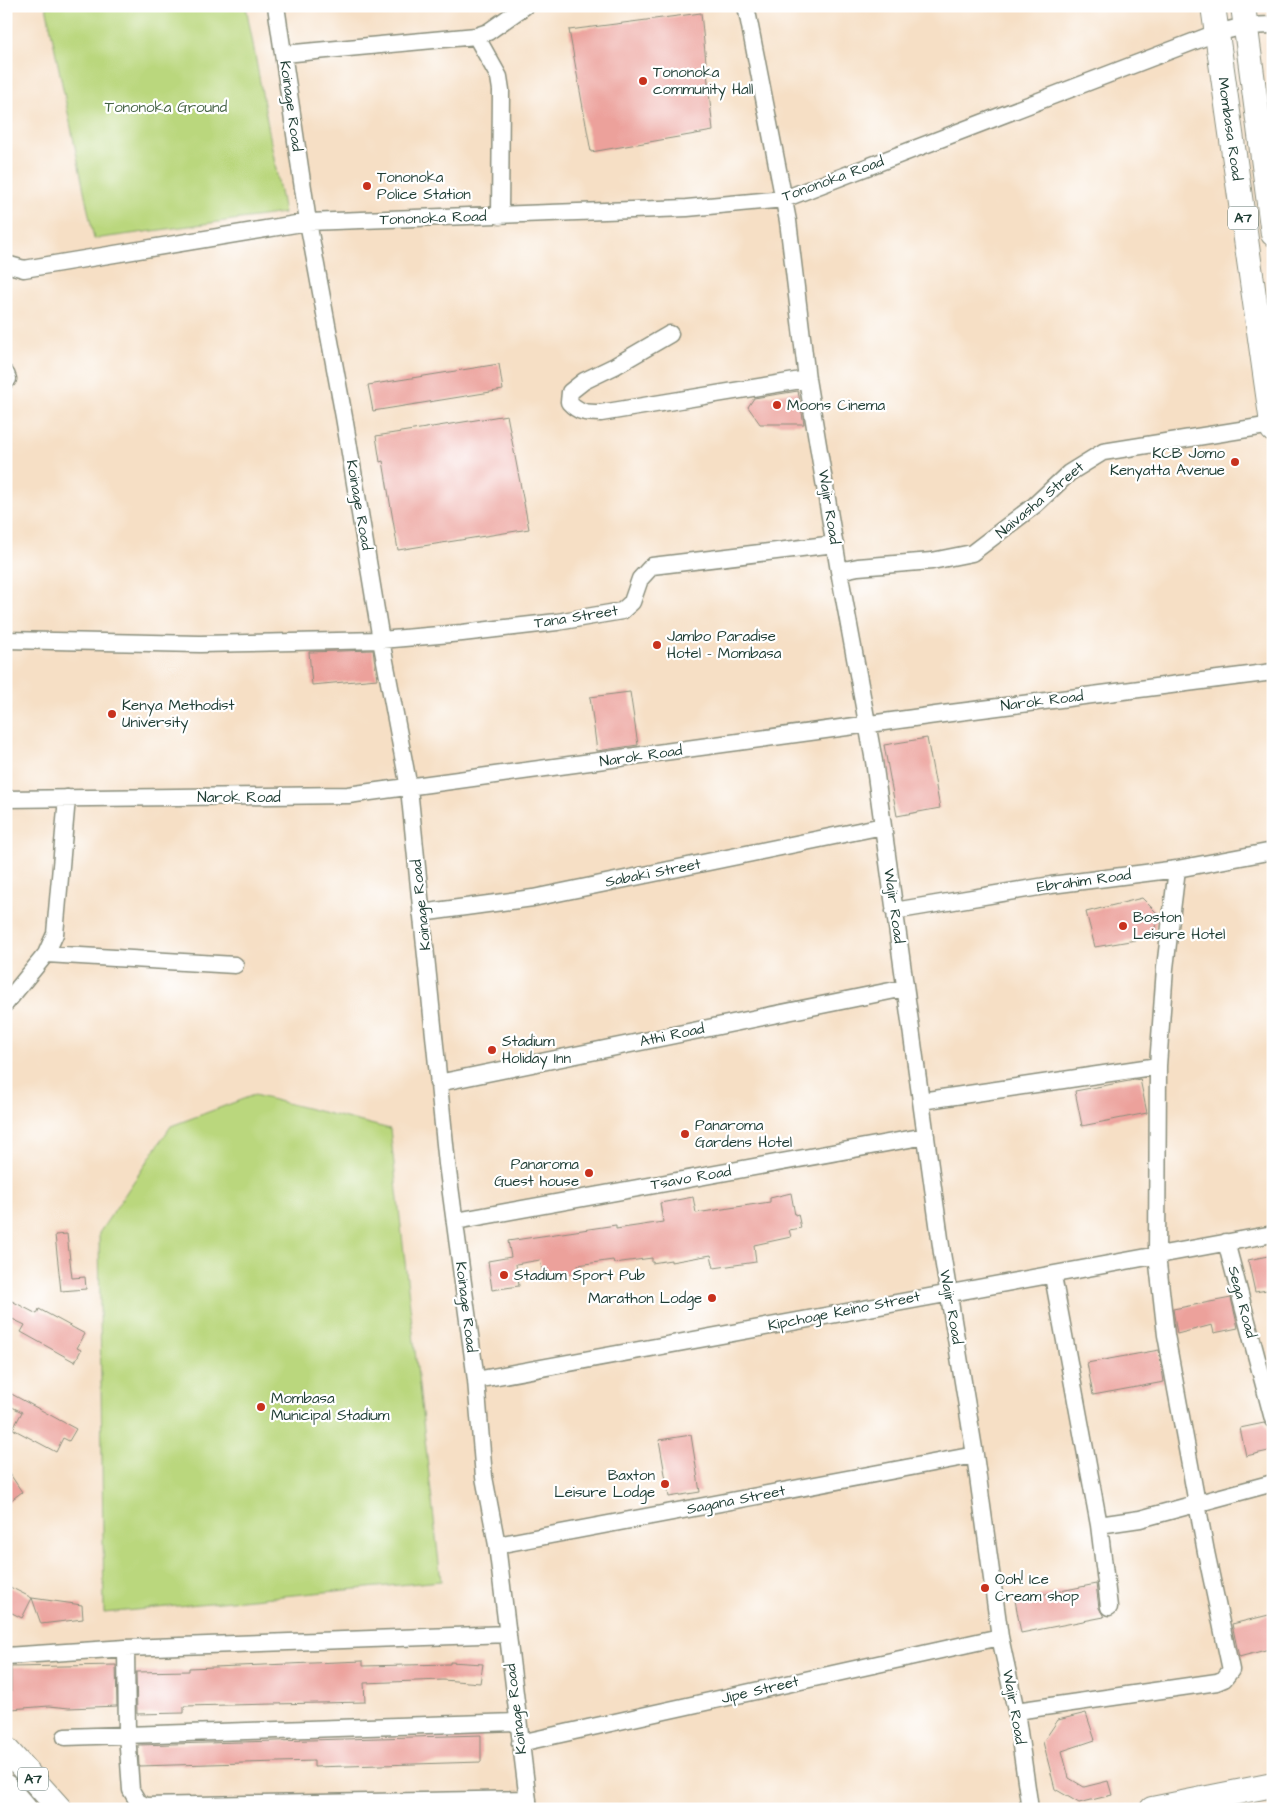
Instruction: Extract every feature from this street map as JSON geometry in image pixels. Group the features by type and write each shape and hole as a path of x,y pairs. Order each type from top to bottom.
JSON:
{"highway":[{"name":"Mombasa Road","path":"1213,6 1272,428"},
{"name":"Mombasa Road","path":"1244,16 1273,234"},
{"name":"A7","path":"6,1748 60,1809"},
{"path":"1152,1809 1273,1785"},
{"name":"A7","path":"6,1788 26,1809"}],"street":[{"name":"Koinage Road","path":"276,6 308,222 344,417 381,640 409,788 432,1005 438,1083 476,1380 484,1477 497,1545 528,1804"},
{"path":"284,54 476,36 488,32 525,6"},
{"name":"Wajir Road","path":"746,6 784,199 807,379 839,571 868,725 942,1253 976,1455 1000,1637 1016,1711 1030,1809"},
{"name":"Tononoka Road","path":"6,264 24,269 308,222 687,208 784,199 1216,33 1244,16 1273,26"},
{"path":"476,36 499,77 501,90 500,216"},
{"path":"670,334 622,362 584,380 570,392 569,402 576,410 584,413 600,413 807,379"},
{"name":"Naivasha Street","path":"839,571 858,567 932,561 972,553 1035,505 1069,473 1103,452 1272,428"},
{"name":"Tana Street","path":"6,640 200,644 381,640 462,633 615,613 627,608 632,602 640,579 652,566 835,544"},
{"name":"Narok Road","path":"6,799 348,795 1273,672"},
{"path":"6,1003 46,954 55,934 67,798"},
{"name":"Sabaki Street","path":"421,914 533,898 883,826"},
{"name":"Ebrahim Road","path":"894,910 1051,885 1177,869 1273,851"},
{"path":"1016,1711 1217,1682 1229,1674 1231,1661 1197,1502 1166,1335 1157,1255 1158,1066 1165,968 1177,869"},
{"path":"46,954 235,965"},
{"name":"Athi Road","path":"438,1083 905,988"},
{"path":"921,1101 1158,1066"},
{"name":"Tsavo Road","path":"456,1221 926,1136"},
{"name":"Kipchoge Keino Street","path":"476,1380 950,1292 1053,1276 1273,1234"},
{"name":"Sega Road","path":"1226,1242 1273,1419"},
{"path":"1053,1276 1099,1526 1109,1607"},
{"name":"Sagana Street","path":"497,1545 976,1455"},
{"path":"1099,1526 1140,1519 1197,1502 1273,1483"},
{"path":"6,1656 126,1648 508,1634"},
{"name":"Jipe Street","path":"520,1743 1000,1637"},
{"path":"126,1648 127,1734 131,1790 138,1802 146,1806 528,1804"},
{"path":"65,1737 517,1722"}],"green space":[{"name":"Tononoka Ground","path":"46,6 246,6 284,213 94,239"},
{"name":"Mombasa Municipal Stadium","path":"254,1095 390,1129 441,1581 104,1613 99,1233 171,1126"}],"building":[{"name":"Tononoka community Hall","path":"701,13 713,131 591,152 569,30"},
{"path":"499,364 503,390 373,411 368,385"},
{"name":"Moons Cinema","path":"798,391 804,424 760,424 748,407 754,398"},
{"path":"507,415 529,529 398,550 383,461 380,462 376,436"},
{"path":"373,650 377,679 312,685 309,652"},
{"path":"630,692 638,745 597,751 590,697"},
{"path":"927,738 940,808 897,816 884,745"},
{"name":"Boston Leisure Hotel","path":"1142,898 1158,914 1153,937 1095,947 1086,912"},
{"path":"1140,1079 1147,1113 1082,1126 1075,1091"},
{"path":"791,1193 795,1215 798,1214 801,1228 789,1230 791,1237 754,1245 756,1262 714,1268 711,1255 671,1262 671,1260 652,1263 652,1258 614,1263 613,1260 578,1265 580,1272 544,1279 540,1260 516,1264 519,1286 492,1290 488,1261 511,1257 508,1241 616,1225 616,1229 663,1222 660,1203 693,1197 696,1213 770,1202 770,1198"},
{"path":"67,1234 72,1278 85,1277 86,1289 61,1291 55,1235"},
{"path":"1273,1255 1273,1289 1255,1292 1248,1260"},
{"path":"6,1298 37,1314 39,1309 85,1334 77,1348 81,1350 75,1362 21,1332 25,1325 6,1316"},
{"path":"1231,1298 1238,1328 1214,1333 1212,1325 1177,1334 1173,1309"},
{"path":"1159,1350 1164,1382 1093,1395 1087,1363"},
{"path":"6,1391 76,1429 69,1441 63,1438 56,1452 13,1429 22,1412 6,1404"},
{"path":"1264,1423 1268,1428 1273,1450 1246,1456 1240,1428"},
{"path":"691,1435 700,1492 669,1497 659,1440"},
{"path":"6,1468 22,1492 6,1504"},
{"path":"1096,1584 1099,1608 1104,1617 1021,1633 1015,1600"},
{"path":"6,1585 32,1598 22,1618 6,1610"},
{"path":"32,1598 82,1605 83,1619 41,1624"},
{"path":"1273,1614 1273,1648 1239,1657 1232,1624"},
{"path":"363,1661 363,1666 450,1664 450,1662 483,1664 480,1683 443,1680 364,1683 365,1702 184,1706 184,1713 137,1714 136,1672 189,1671 189,1668"},
{"path":"116,1665 117,1706 69,1708 49,1706 11,1709 11,1667"},
{"path":"1086,1713 1095,1740 1062,1751 1069,1778 1084,1787 1108,1781 1112,1795 1079,1803 1055,1789 1043,1742 1058,1720"},
{"path":"481,1735 481,1762 314,1767 314,1761 139,1766 138,1745"}],"place":[{"name":"Tononoka community Hall","path":"643,81"},
{"name":"Tononoka Police Station","path":"367,186"},
{"name":"Moons Cinema","path":"777,405"},
{"name":"KCB Jomo Kenyatta Avenue","path":"1235,462"},
{"name":"Jambo Paradise Hotel - Mombasa","path":"657,645"},
{"name":"Kenya Methodist University","path":"112,714"},
{"name":"Boston Leisure Hotel","path":"1123,926"},
{"name":"Stadium Holiday Inn","path":"492,1050"},
{"name":"Panaroma Gardens Hotel","path":"685,1134"},
{"name":"Panaroma Guest house","path":"589,1173"},
{"name":"Stadium Sport Pub","path":"504,1275"},
{"name":"Marathon Lodge","path":"712,1298"},
{"name":"Mombasa Municipal Stadium","path":"261,1407"},
{"name":"Baxton Leisure Lodge","path":"665,1484"},
{"name":"Ooh! Ice Cream shop","path":"985,1588"}]}
